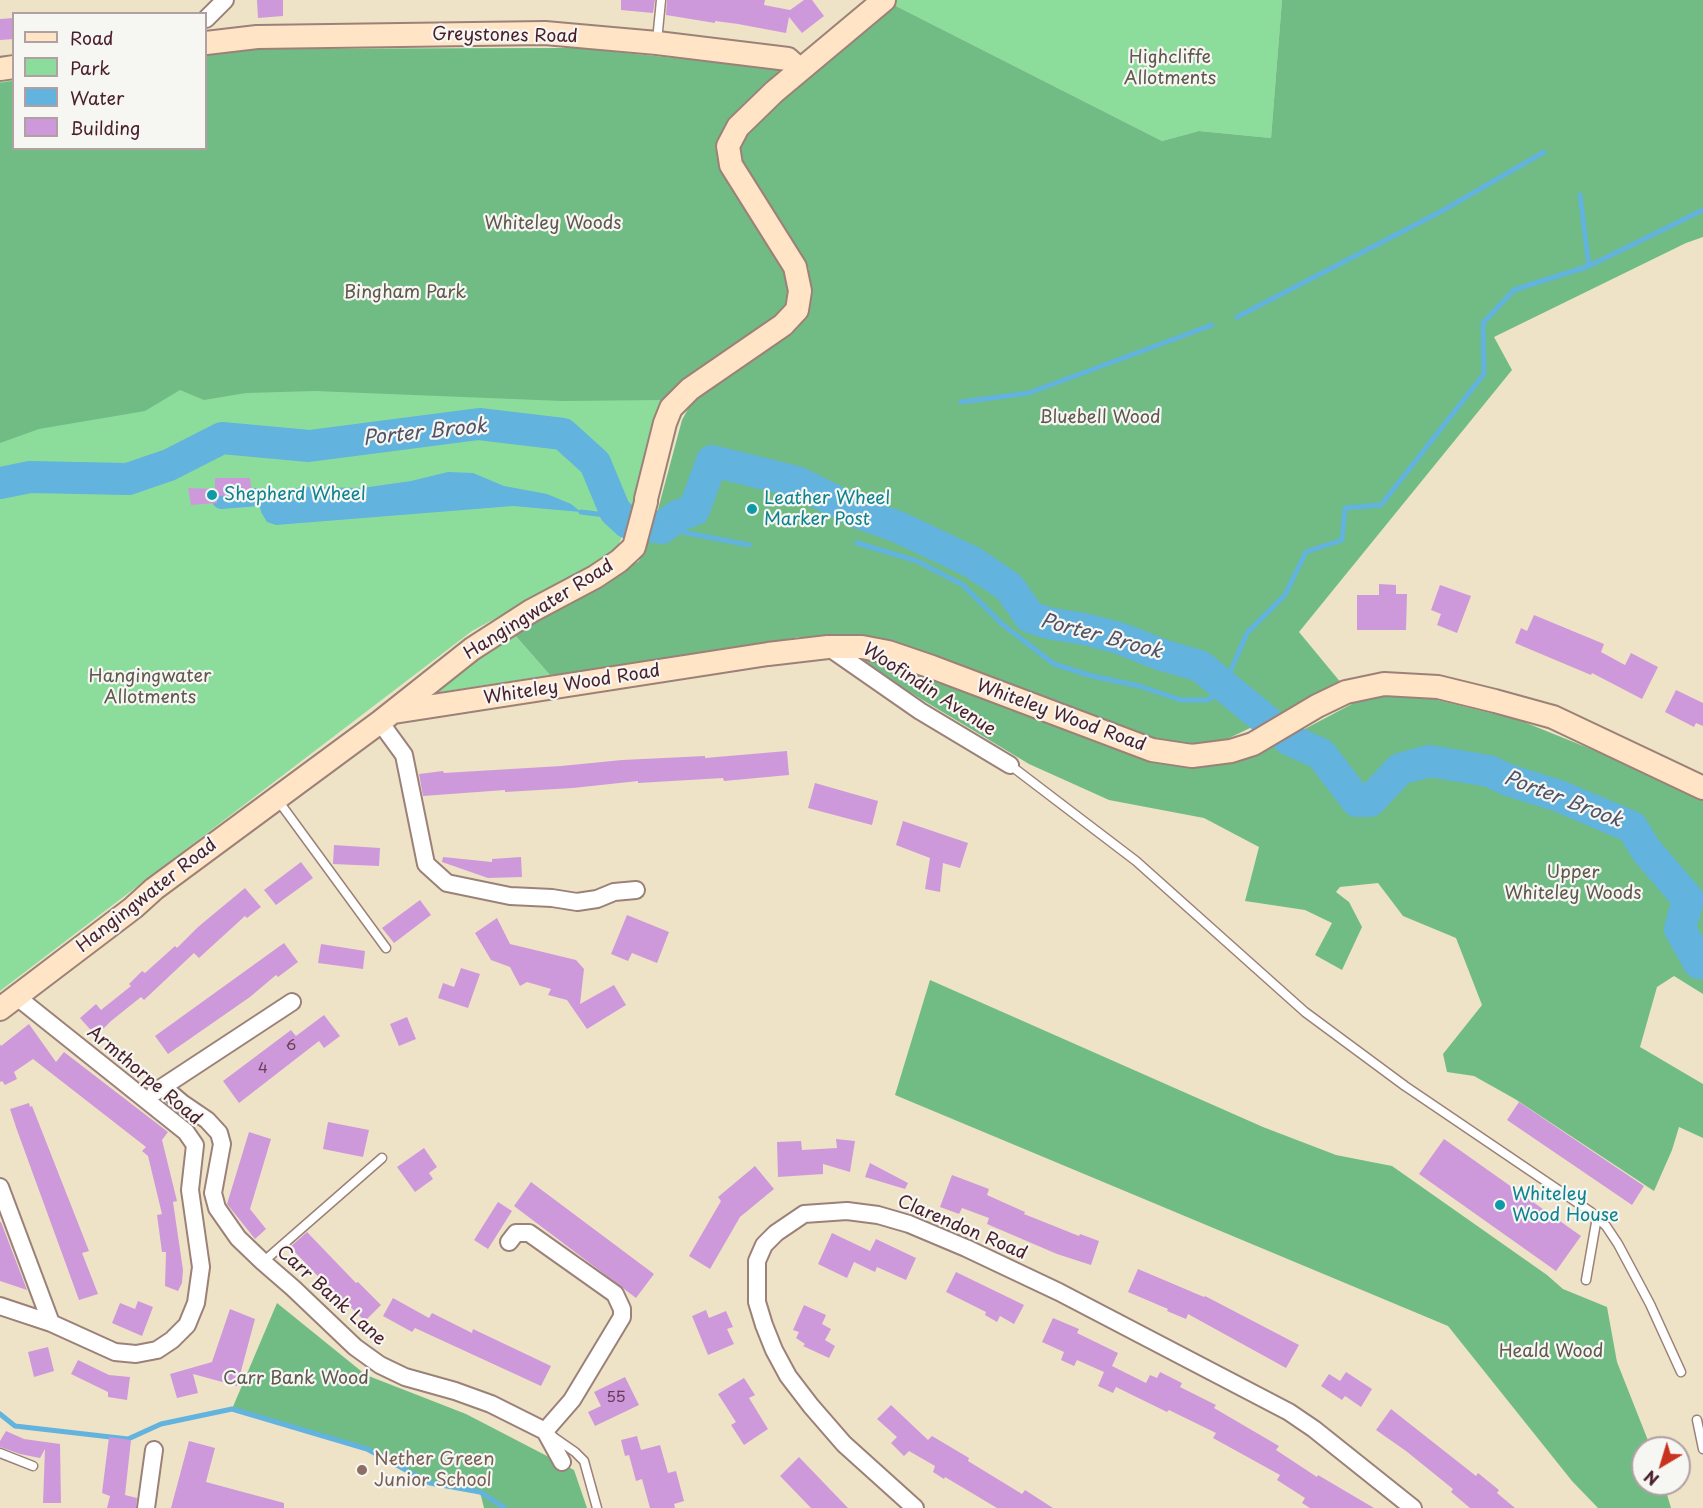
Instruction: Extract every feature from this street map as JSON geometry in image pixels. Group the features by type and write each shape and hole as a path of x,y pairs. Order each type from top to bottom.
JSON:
{"street":[{"path":"207,18 225,0"},
{"path":"800,70 884,0"},
{"name":"Greystones Road","path":"207,43 257,37 545,33 657,43 788,59 800,70"},
{"name":"Hangingwater Road","path":"8,1003 133,908 154,889 387,717 472,649 531,612 595,577 619,561 634,547 665,423 671,408 690,389 783,325 797,310 800,291 795,267 731,165 728,146 738,127 800,70"},
{"name":"Whiteley Wood Road","path":"387,717 768,654 862,647 888,652 1152,750 1192,756 1253,744 1346,692 1384,684 1438,687 1495,700 1553,717 1703,788"},
{"name":"Woofindin Avenue","path":"828,648 920,711 1010,765"},
{"path":"387,717 404,755 426,864 447,883 510,896 577,902 597,899 614,892 636,890"},
{"path":"144,1098 292,1002"},
{"name":"Armthorpe Road","path":"0,1306 51,1323 108,1350 136,1354 157,1350 172,1340 187,1325 196,1304 201,1267 190,1190 195,1145 186,1132 144,1098 8,1003"},
{"name":"Carr Bank Lane","path":"163,1087 207,1120 219,1133 222,1144 213,1193 217,1208 238,1238 355,1347 380,1365 405,1377 491,1404 544,1431"},
{"path":"0,1187 51,1323"},
{"name":"Clarendon Road","path":"915,1508 844,1444 812,1406 788,1376 764,1325 757,1302 757,1262 764,1245 776,1233 804,1214 847,1211 878,1215 909,1224 1059,1292 1289,1412 1314,1429 1413,1508"},
{"path":"509,1242 516,1233 529,1233 615,1294 622,1309 622,1317 572,1400 544,1431 562,1462"},
{"path":"146,1508 154,1450"}],"lane":[{"path":"657,43 661,0"},
{"path":"1010,765 1136,861 1305,1012 1405,1086 1597,1217 1618,1244 1650,1304 1681,1372"},
{"path":"277,799 386,948"},
{"path":"263,1262 382,1158"},
{"path":"1586,1280 1597,1217"},
{"path":"1697,1420 1703,1449"},
{"path":"544,1431 584,1461 597,1508"},
{"path":"0,1453 33,1466"}],"green space":[{"name":"Highcliffe Allotments","path":"896,0 1282,0 1271,138 1199,131 1162,141 892,4"},
{"name":"Bluebell Wood","path":"1282,0 1703,0 1703,237 1686,243 1494,337 1512,370 1299,632 1342,684 1225,740 1184,745 1128,735 870,640 799,637 640,667 550,675 514,634 639,561 653,528 682,420 694,398 795,330 809,305 809,269 738,158 740,141 748,126 892,4 1162,141 1199,131 1271,138"},
{"name":"Bingham Park","path":"575,48 783,69 730,120 715,148 791,274 784,313 662,400 629,522 614,554 472,631 0,991 0,82 12,80 12,150 207,150 207,55 263,49"},
{"name":"Whiteley Woods","path":"575,48 783,69 730,120 715,148 791,274 784,313 662,400 562,401 315,391 246,393 204,400 180,390 145,411 39,429 0,443 0,83 12,81 12,150 207,150 207,55 263,49"},
{"path":"514,634 550,675 428,694 485,652"},
{"name":"Upper Whiteley Woods","path":"867,656 930,674 1072,731 1244,758 1282,741 1367,696 1417,695 1519,720 1628,764 1703,801 1703,994 1674,976 1657,987 1640,1047 1703,1084 1703,1138 1679,1127 1672,1150 1654,1191 1515,1099 1474,1076 1447,1072 1443,1054 1482,1005 1456,938 1403,916 1378,883 1340,887 1336,892 1349,902 1362,927 1342,970 1315,955 1332,923 1305,910 1245,901 1259,847 1204,818 1109,800 1029,764 864,663"},
{"name":"Heald Wood","path":"930,980 1263,1127 1336,1155 1392,1166 1547,1275 1563,1289 1607,1307 1617,1362 1646,1436 1631,1436 1631,1496 1668,1496 1671,1508 1598,1508 1572,1481 1448,1326 895,1095"},
{"name":"Carr Bank Wood","path":"277,1303 366,1375 466,1414 574,1470 587,1508 484,1508 480,1492 430,1483 367,1449 232,1409"}],"water":[{"path":"448,472 473,473 504,486 547,494 571,504 581,512 513,506 276,525 267,522 261,512 257,492 307,487 362,488 411,481"}],"building":[{"path":"257,0 283,0 283,16 258,18"},
{"path":"621,0 655,0 653,13 621,10"},
{"path":"667,0 765,0 764,5 790,10 804,0 812,0 824,16 802,33 789,17 786,33 666,15"},
{"path":"12,18 12,39 0,40 0,19"},
{"name":"Shepherd Wheel","path":"215,478 250,478 252,494 217,496 217,503 191,505 188,488 215,489"},
{"path":"1379,584 1396,585 1396,594 1407,594 1406,630 1357,630 1357,595 1379,595"},
{"path":"1440,585 1471,596 1457,633 1437,625 1441,614 1431,610"},
{"path":"1534,615 1604,644 1601,652 1625,665 1631,653 1658,667 1642,699 1592,673 1591,675 1515,643 1521,628 1527,631"},
{"path":"1676,690 1703,703 1703,726 1696,723 1694,727 1665,712"},
{"path":"787,751 789,775 724,781 723,778 638,783 638,781 573,788 423,796 419,774 622,760 705,756 705,758"},
{"path":"815,783 878,801 872,825 808,808"},
{"path":"903,821 968,843 960,868 943,863 940,892 925,889 930,858 896,845"},
{"path":"334,845 380,848 379,866 333,864"},
{"path":"443,857 492,862 492,859 521,857 522,877 488,878 442,862"},
{"path":"301,862 313,878 276,905 264,890"},
{"path":"245,888 261,907 247,918 245,916 199,958 194,953 144,1000 141,997 96,1036 80,1018 96,1004 101,1010 131,986 129,984 142,971 145,973 175,946 177,948 198,927"},
{"path":"420,900 431,915 394,943 382,928"},
{"path":"627,915 669,932 657,963 632,953 628,961 611,954"},
{"path":"497,918 510,944 576,960 584,969 580,1004 614,985 626,1005 587,1029 567,1000 548,995 551,989 527,982 520,986 510,967 491,960 475,933"},
{"path":"284,943 298,962 278,977 276,975 250,997 168,1054 155,1036"},
{"path":"321,944 365,951 363,969 318,963"},
{"path":"461,968 480,974 468,1008 438,998 443,983 454,987"},
{"path":"324,1015 340,1036 324,1048 319,1041 239,1103 223,1081 291,1030 296,1036"},
{"path":"407,1017 416,1039 399,1046 390,1024"},
{"path":"29,1024 56,1062 64,1052 168,1132 162,1140 177,1201 173,1202 183,1270 182,1283 178,1291 165,1286 166,1252 162,1252 157,1215 162,1214 148,1156 142,1151 146,1147 33,1059 14,1072 17,1079 5,1085 2,1081 0,1082 0,1044 1,1046"},
{"path":"1519,1102 1644,1186 1632,1205 1507,1120"},
{"path":"29,1103 89,1251 82,1253 98,1294 79,1300 10,1109"},
{"path":"328,1122 369,1130 363,1157 323,1149"},
{"path":"249,1132 271,1139 250,1209 266,1229 255,1239 227,1204"},
{"path":"836,1139 855,1141 850,1172 823,1164 823,1174 778,1177 777,1142 801,1141 802,1150 837,1148"},
{"name":"Whiteley Wood House","path":"1444,1139 1581,1236 1556,1271 1419,1174"},
{"path":"424,1148 437,1167 429,1173 433,1179 415,1192 397,1167"},
{"path":"870,1163 908,1183 905,1189 865,1177"},
{"path":"755,1166 774,1189 740,1217 710,1269 689,1256 721,1201 718,1197"},
{"path":"952,1175 989,1189 987,1195 1025,1212 1024,1214 1079,1236 1080,1234 1099,1241 1091,1265 1057,1254 987,1224 989,1218 962,1208 959,1214 940,1207"},
{"path":"531,1182 654,1274 636,1298 514,1206"},
{"path":"498,1202 512,1211 488,1249 474,1240"},
{"path":"1,1222 27,1290 0,1281"},
{"path":"307,1232 356,1283 358,1282 381,1305 365,1321 336,1295 290,1247"},
{"path":"832,1233 870,1251 876,1239 916,1258 906,1280 877,1267 875,1272 854,1262 847,1278 818,1264"},
{"path":"1138,1269 1205,1296 1299,1345 1286,1368 1188,1314 1186,1319 1128,1292"},
{"path":"956,1272 1024,1305 1014,1324 1000,1316 997,1322 985,1315 986,1312 946,1292"},
{"path":"393,1298 429,1318 432,1313 472,1333 473,1329 551,1366 541,1386 415,1328 412,1332 383,1316"},
{"path":"138,1301 153,1307 142,1336 112,1323 120,1303 135,1309"},
{"path":"804,1305 826,1315 822,1324 831,1329 825,1340 835,1346 829,1358 803,1346 805,1344 796,1338 799,1332 793,1330"},
{"path":"230,1309 255,1319 237,1386 193,1374 198,1393 177,1398 170,1374 212,1362"},
{"path":"706,1310 709,1318 726,1311 733,1327 727,1329 734,1344 708,1355 692,1316"},
{"path":"1053,1318 1079,1329 1077,1333 1118,1353 1112,1366 1146,1383 1150,1375 1157,1378 1160,1372 1182,1383 1180,1387 1216,1405 1214,1408 1279,1446 1276,1450 1317,1477 1318,1475 1374,1508 1310,1508 1302,1503 1305,1498 1277,1480 1280,1475 1213,1438 1216,1433 1116,1387 1113,1393 1098,1386 1104,1372 1077,1360 1074,1366 1061,1360 1064,1352 1042,1342"},
{"path":"48,1347 54,1371 34,1377 28,1352"},
{"path":"78,1360 109,1375 130,1377 127,1400 108,1397 108,1392 71,1374"},
{"path":"1346,1372 1372,1389 1361,1407 1345,1396 1342,1400 1321,1386 1329,1374 1340,1381"},
{"path":"625,1377 639,1405 595,1426 588,1412 601,1406 594,1392"},
{"path":"744,1378 755,1395 749,1398 768,1429 744,1445 731,1425 736,1422 718,1394"},
{"path":"891,1405 928,1440 932,1436 1022,1494 1025,1490 1053,1508 997,1508 933,1472 935,1466 909,1451 904,1456 891,1443 897,1437 877,1419"},
{"path":"1391,1409 1476,1476 1478,1473 1499,1490 1497,1493 1515,1508 1470,1508 1451,1492 1453,1489 1376,1430"},
{"path":"6,1431 24,1439 60,1444 61,1503 43,1503 45,1449 40,1458 0,1447 0,1441"},
{"path":"637,1436 641,1450 660,1445 668,1473 676,1471 684,1501 674,1504 675,1508 650,1508 642,1479 636,1481 629,1455 625,1456 621,1440"},
{"path":"109,1437 131,1440 125,1495 137,1498 136,1508 107,1508 110,1496 102,1493"},
{"path":"189,1441 215,1448 206,1482 284,1503 284,1508 171,1508"},
{"path":"799,1457 848,1508 811,1508 780,1476"}],"waterway":[{"path":"1237,317 1442,211 1544,152"},
{"path":"1580,195 1589,266"},
{"path":"1224,686 1247,633 1285,595 1306,552 1342,540 1345,508 1381,505 1484,374 1483,323 1514,290 1589,266 1703,210"},
{"path":"961,402 1029,393 1212,325"},
{"name":"Porter Brook","path":"0,483 30,477 128,479 169,465 222,438 309,446 479,424 563,434 595,463 615,511 628,523 662,528 677,516 694,510 712,461 797,482 862,514 898,527 972,562 1009,587 1030,617 1119,638 1162,655 1200,666 1290,740 1321,754 1357,801 1370,801 1400,769 1429,761 1489,771 1508,780 1559,796 1632,827 1646,850 1688,899 1680,929 1699,963 1703,963"},
{"path":"606,488 628,509 637,510"},
{"path":"221,500 258,497"},
{"path":"581,512 622,517"},
{"path":"649,512 677,516"},
{"path":"662,528 749,545"},
{"path":"857,543 917,561 963,585 1002,624 1054,664 1092,676 1139,686 1181,700 1208,700 1228,689"},
{"path":"0,1414 15,1426 128,1439 161,1424 232,1409 367,1449 430,1483 480,1492 505,1508"}],"place":[{"name":"Shepherd Wheel","path":"212,495"},
{"name":"Leather Wheel Marker Post","path":"752,509"},
{"name":"Whiteley Wood House","path":"1500,1205"},
{"name":"Nether Green Junior School","path":"362,1470"}],"park label":[{"name":"Hangingwater Allotments","path":"150,687"}]}
